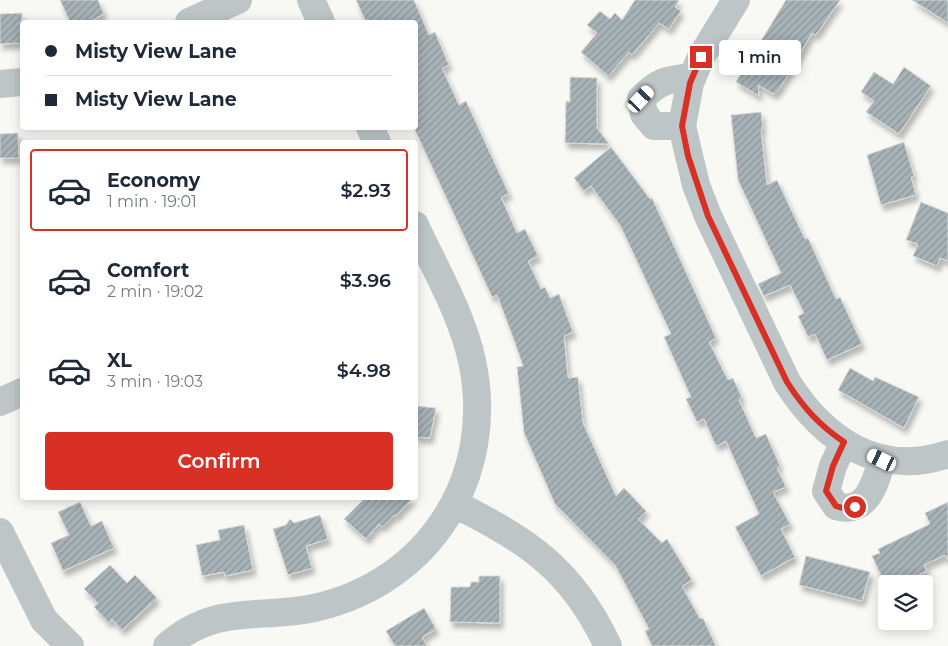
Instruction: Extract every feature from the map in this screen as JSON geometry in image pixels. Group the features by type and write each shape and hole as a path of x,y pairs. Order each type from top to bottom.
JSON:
{"street":[{"path":"193,20 238,0"},
{"path":"311,0 320,20"},
{"path":"736,0 701,57 692,77 682,126 696,186 708,216 787,382 803,407 822,426 844,442 882,460 917,461 948,454"},
{"path":"682,126 654,126 644,114 641,99 653,86 662,81 692,77"},
{"path":"0,84 20,82"},
{"path":"167,646 194,628 215,620 237,614 286,613 313,608 366,591 412,558 436,532 455,504 474,452 479,420 477,391 472,360 461,325 418,232"},
{"path":"0,402 20,393"},
{"path":"844,442 833,466 826,491 836,506 846,509 855,507 874,489 882,460"},
{"path":"455,504 507,531 542,556 564,576 582,599 608,646"},
{"path":"0,532 44,620 70,646"}],"building":[{"path":"60,0 98,0 104,14 93,20 69,20"},
{"path":"356,0 414,0 429,35 435,32 449,65 442,68 459,105 466,101 509,194 501,197 517,233 525,229 538,256 528,261 541,289 545,287 550,298 559,294 573,332 564,336 568,378 578,377 583,423 616,496 624,488 646,511 638,519 662,543 667,539 692,580 682,586 700,619 703,618 716,646 652,646 645,631 649,629 615,565 555,504 524,433 517,367 523,366 514,340 497,295 492,297 415,130 418,130 418,20 365,20"},
{"path":"635,0 679,0 675,7 681,11 669,29 659,23 632,55 629,52 608,76 581,52 597,33 587,25 600,11 610,19 615,13 622,20"},
{"path":"786,0 840,0 816,35 812,33 780,88 774,94 758,85 759,96 736,82"},
{"path":"912,0 948,0 948,23"},
{"path":"22,13 22,20 20,20 20,43 0,44 0,14"},
{"path":"904,67 931,86 899,134 866,112 874,101 861,92 874,72 893,84"},
{"path":"570,77 597,78 597,128 609,144 565,143 566,101 570,102"},
{"path":"761,112 767,185 777,180 805,239 808,238 836,299 840,297 862,344 827,360 815,334 808,337 798,316 804,313 790,285 764,296 758,284 781,273 738,180 731,115"},
{"path":"18,133 19,158 0,158 0,134"},
{"path":"904,142 914,176 911,177 916,195 881,205 867,155"},
{"path":"611,147 650,199 652,198 716,338 709,342 728,380 733,378 742,398 739,400 756,438 766,434 780,466 777,468 786,487 773,492 790,524 781,529 795,557 761,576 735,527 759,514 726,441 716,446 704,419 697,422 686,399 691,397 664,337 671,334 620,225 591,186 584,191 574,178"},
{"path":"921,202 948,213 948,261 940,258 937,266 913,256 918,244 906,240"},
{"path":"850,368 873,381 875,377 919,397 904,428 838,390"},
{"path":"418,406 436,408 430,438 418,437"},
{"path":"363,500 411,500 382,527 379,524 366,539 344,519"},
{"path":"80,502 91,526 102,521 114,548 63,571 51,543 69,535 58,512"},
{"path":"948,502 948,560 945,555 924,565 927,571 918,575 881,575 872,556 880,553 878,549 930,524 925,513"},
{"path":"320,515 328,539 306,546 312,568 288,575 273,529 286,525 290,519 294,523"},
{"path":"244,525 253,570 225,576 224,572 202,576 196,545 220,540 218,530"},
{"path":"806,556 870,572 862,601 799,585"},
{"path":"110,565 127,583 135,575 157,598 122,630 112,619 109,623 94,607 98,603 84,589"},
{"path":"479,576 500,576 500,623 450,622 451,587 470,587 471,582 479,582"},
{"path":"424,608 436,629 422,637 427,646 395,646 386,631"}],"route":[{"path":"701,57 690,83 682,126 696,186 708,216 787,382 803,407 822,426 844,442 833,466 826,491 836,506 846,509 855,507"}]}
